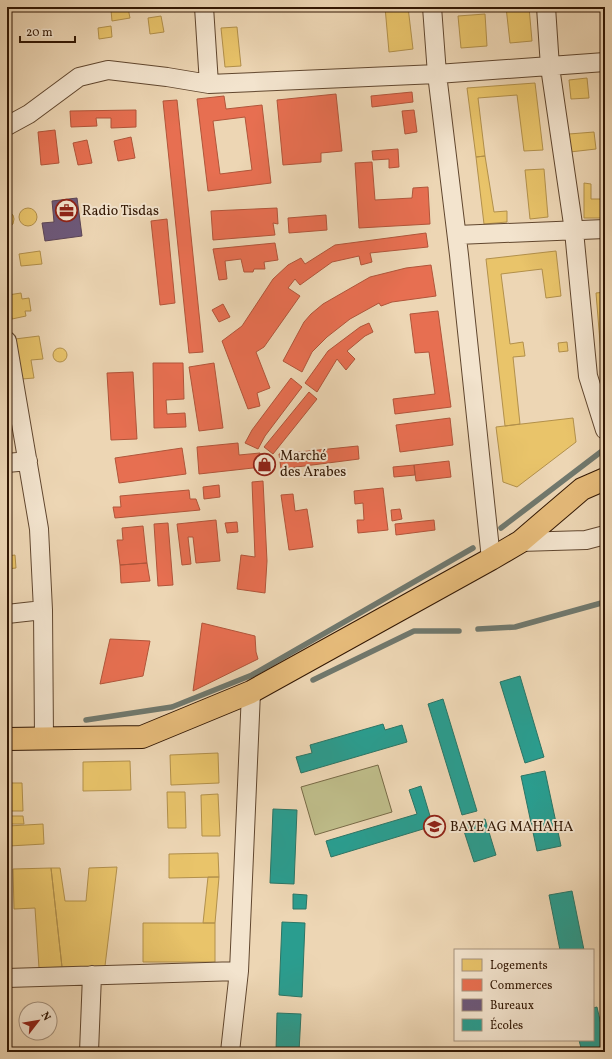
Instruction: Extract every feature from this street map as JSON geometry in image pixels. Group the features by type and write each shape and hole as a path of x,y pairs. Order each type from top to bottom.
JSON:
{"main road":[{"path":"7,739 142,737 251,692 520,542 582,489 605,479"}],"street":[{"path":"204,7 209,84"},
{"path":"432,7 437,74 491,559"},
{"path":"546,7 550,67 574,231 588,376 605,430"},
{"path":"7,126 29,114 79,77 108,70 209,84 437,74 605,62"},
{"path":"456,235 605,229"},
{"path":"7,341 40,529 43,610 44,739"},
{"path":"7,463 28,461"},
{"path":"520,542 586,540 605,535"},
{"path":"7,614 43,610"},
{"path":"230,1052 239,971 251,692"},
{"path":"7,978 239,971"},
{"path":"90,1052 92,975"}],"shaded area":[{"path":"378,765 392,812 315,835 301,787"}],"building: Logements":[{"path":"385,7 408,7 413,49 389,52"},
{"path":"506,7 529,7 532,41 510,43"},
{"path":"128,8 130,18 112,21 111,10"},
{"path":"485,14 487,46 461,48 458,16"},
{"path":"161,16 164,32 150,34 148,18"},
{"path":"111,26 112,37 99,39 98,28"},
{"path":"237,27 241,66 225,67 221,28"},
{"path":"587,78 589,98 571,99 569,80"},
{"path":"535,83 543,150 524,151 517,95 478,98 485,156 476,157 467,88"},
{"path":"594,132 596,149 570,152 569,134"},
{"path":"485,156 494,212 507,211 507,222 484,224 476,157"},
{"path":"544,169 548,217 530,219 525,170"},
{"path":"584,183 591,184 591,199 605,199 605,218 584,218"},
{"path":"28,208 32,209 36,213 36,221 32,225 28,226 24,225 20,221 19,217 20,213 24,209"},
{"path":"7,211 13,215 14,219 13,224 7,228"},
{"path":"40,251 42,264 21,266 19,254"},
{"path":"556,251 561,296 546,298 542,269 501,274 510,344 523,342 525,356 513,357 520,424 505,426 486,259"},
{"path":"605,292 605,367 602,367 596,293"},
{"path":"21,293 22,299 29,298 31,311 25,311 26,316 12,319 8,295"},
{"path":"39,336 43,359 31,360 34,378 22,379 15,339"},
{"path":"567,342 568,351 559,352 558,343"},
{"path":"57,348 63,348 67,352 67,358 63,362 57,362 53,358 53,352"},
{"path":"573,418 576,442 517,487 503,482 496,427"},
{"path":"15,555 16,568 7,569 7,556"},
{"path":"218,753 219,783 171,785 170,755"},
{"path":"130,761 131,790 83,791 83,762"},
{"path":"11,783 22,783 23,811 11,811"},
{"path":"167,792 185,792 186,828 168,828"},
{"path":"218,794 220,836 202,836 201,795"},
{"path":"10,816 23,816 24,824 11,824"},
{"path":"43,824 44,844 9,846 8,826"},
{"path":"218,853 219,877 169,878 169,854"},
{"path":"117,867 105,966 62,967 51,868 60,868 65,901 86,901 89,868"},
{"path":"51,868 62,967 39,968 35,908 14,909 13,869"},
{"path":"208,877 219,877 215,923 203,923"},
{"path":"143,923 215,923 215,962 143,962"}],"building: Commerces":[{"path":"412,92 413,102 372,107 371,96"},
{"path":"336,94 342,151 321,153 321,162 283,165 277,100"},
{"path":"224,96 226,109 262,105 271,183 208,191 197,99","holes":["245,117 252,170 220,174 213,121"]},
{"path":"177,100 203,352 189,353 163,101"},
{"path":"136,110 136,127 111,128 111,118 96,118 97,126 71,127 70,111"},
{"path":"414,110 417,132 405,134 402,111"},
{"path":"55,130 59,163 41,165 38,132"},
{"path":"131,137 135,158 118,161 114,141"},
{"path":"87,140 92,163 78,165 73,143"},
{"path":"398,149 399,167 389,168 389,159 373,160 372,151"},
{"path":"372,162 375,200 412,198 413,188 428,187 430,224 359,228 355,163"},
{"path":"277,208 278,224 273,223 275,235 213,240 211,211"},
{"path":"326,215 327,230 289,233 288,218"},
{"path":"167,219 175,303 160,305 151,221"},
{"path":"426,233 428,247 370,253 372,262 361,265 359,256 332,262 300,285 295,279 288,288 300,296 264,347 256,352 270,388 257,393 260,406 248,409 222,341 242,326 273,279 288,265 301,258 305,264 335,245"},
{"path":"275,243 278,260 264,262 265,269 254,269 253,272 244,272 241,259 225,261 227,279 219,280 213,249"},
{"path":"431,265 436,296 392,302 381,306 379,303 350,319 327,337 312,352 302,372 283,361 304,322 323,304 370,277 406,268"},
{"path":"223,304 230,317 219,322 212,310"},
{"path":"438,311 451,407 395,414 393,399 435,394 429,352 415,353 410,314"},
{"path":"369,323 373,332 365,336 347,351 355,359 346,370 337,359 317,392 305,383 328,351 360,327"},
{"path":"153,363 183,363 184,399 166,400 167,414 185,413 186,427 154,428"},
{"path":"214,363 223,428 199,431 189,367"},
{"path":"133,372 137,439 111,440 107,373"},
{"path":"291,378 302,387 265,436 258,449 245,443 252,430"},
{"path":"309,392 317,399 273,454 264,447"},
{"path":"450,418 453,445 400,452 396,425"},
{"path":"238,443 239,455 260,453 262,467 199,474 197,447"},
{"path":"358,446 359,459 281,469 279,454"},
{"path":"182,448 186,474 119,483 115,458"},
{"path":"449,461 451,477 416,481 414,465"},
{"path":"414,465 415,475 394,477 393,467"},
{"path":"263,481 267,561 265,593 237,589 241,555 255,557 252,482"},
{"path":"219,485 220,497 204,499 203,487"},
{"path":"383,488 388,530 358,533 357,520 364,520 363,503 355,504 354,491"},
{"path":"189,490 190,499 196,499 200,510 115,518 113,507 121,507 120,496"},
{"path":"293,494 295,511 307,509 313,547 289,550 281,495"},
{"path":"400,509 402,519 392,521 391,510"},
{"path":"216,520 220,561 196,563 193,537 188,537 191,564 182,565 177,524"},
{"path":"434,520 435,530 396,535 395,524"},
{"path":"237,522 238,532 227,533 225,523"},
{"path":"168,523 173,585 158,586 154,524"},
{"path":"143,526 147,563 120,565 117,540 123,540 122,528"},
{"path":"147,563 150,581 121,583 120,565"},
{"path":"202,623 255,636 258,659 193,691"},
{"path":"110,639 150,641 143,676 100,684"}],"building: Bureaux":[{"name":"Radio Tisdas","path":"77,198 82,236 45,241 42,223 54,222 52,201"}],"building: Écoles":[{"path":"520,676 544,757 525,763 500,682"},
{"path":"443,699 477,811 462,815 428,704"},
{"path":"383,724 385,730 402,725 407,742 301,773 296,757 312,753 310,745"},
{"path":"545,771 561,846 537,851 521,776"},
{"path":"421,786 433,826 331,857 326,841 417,814 409,790"},
{"path":"273,809 297,810 294,884 270,883"},
{"path":"485,819 496,855 474,862 462,825"},
{"path":"572,891 584,949 560,949 549,895"},
{"path":"293,894 307,895 306,909 293,909"},
{"path":"282,922 305,923 302,997 279,995"},
{"path":"597,1007 605,1042 605,1052 582,1052 579,1041 594,1041 594,1008"},
{"path":"277,1013 301,1014 299,1052 276,1052"}],"waterway":[{"path":"501,528 602,451"},
{"path":"86,720 172,707 252,675 473,548"},
{"path":"478,629 515,627 605,602"},
{"path":"313,680 414,631 459,631"}],"place":[{"name":"Radio Tisdas","path":"66,211"},
{"name":"Marché des Arabes","path":"264,464"},
{"name":"BAYE AG MAHAHA","path":"434,827"}]}
